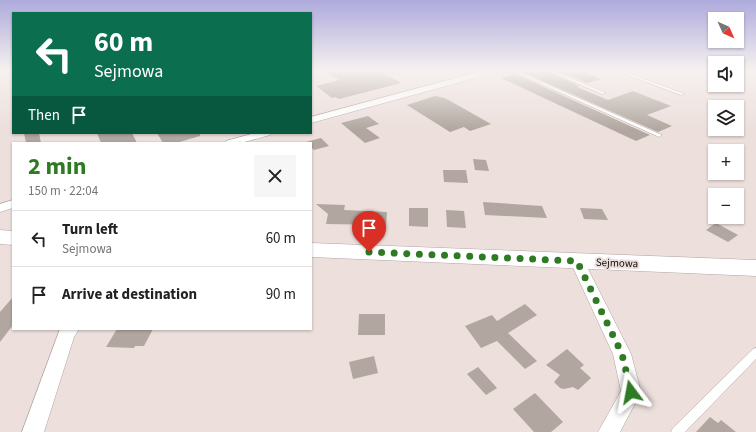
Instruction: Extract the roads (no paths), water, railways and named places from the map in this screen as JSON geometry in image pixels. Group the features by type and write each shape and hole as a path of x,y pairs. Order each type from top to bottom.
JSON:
{"main road":[{"path":"0,237 12,238"},
{"name":"Sejmowa","path":"312,250 756,268"}],"street":[{"path":"312,120 420,90"},
{"path":"234,142 262,134"},
{"path":"0,208 12,204"},
{"path":"577,261 622,354 631,392 609,432"},
{"path":"33,432 66,334 69,330"}],"lane":[{"path":"558,90 659,135"},
{"path":"597,90 604,93"},
{"path":"672,90 683,94"},
{"path":"677,432 756,352"}]}
